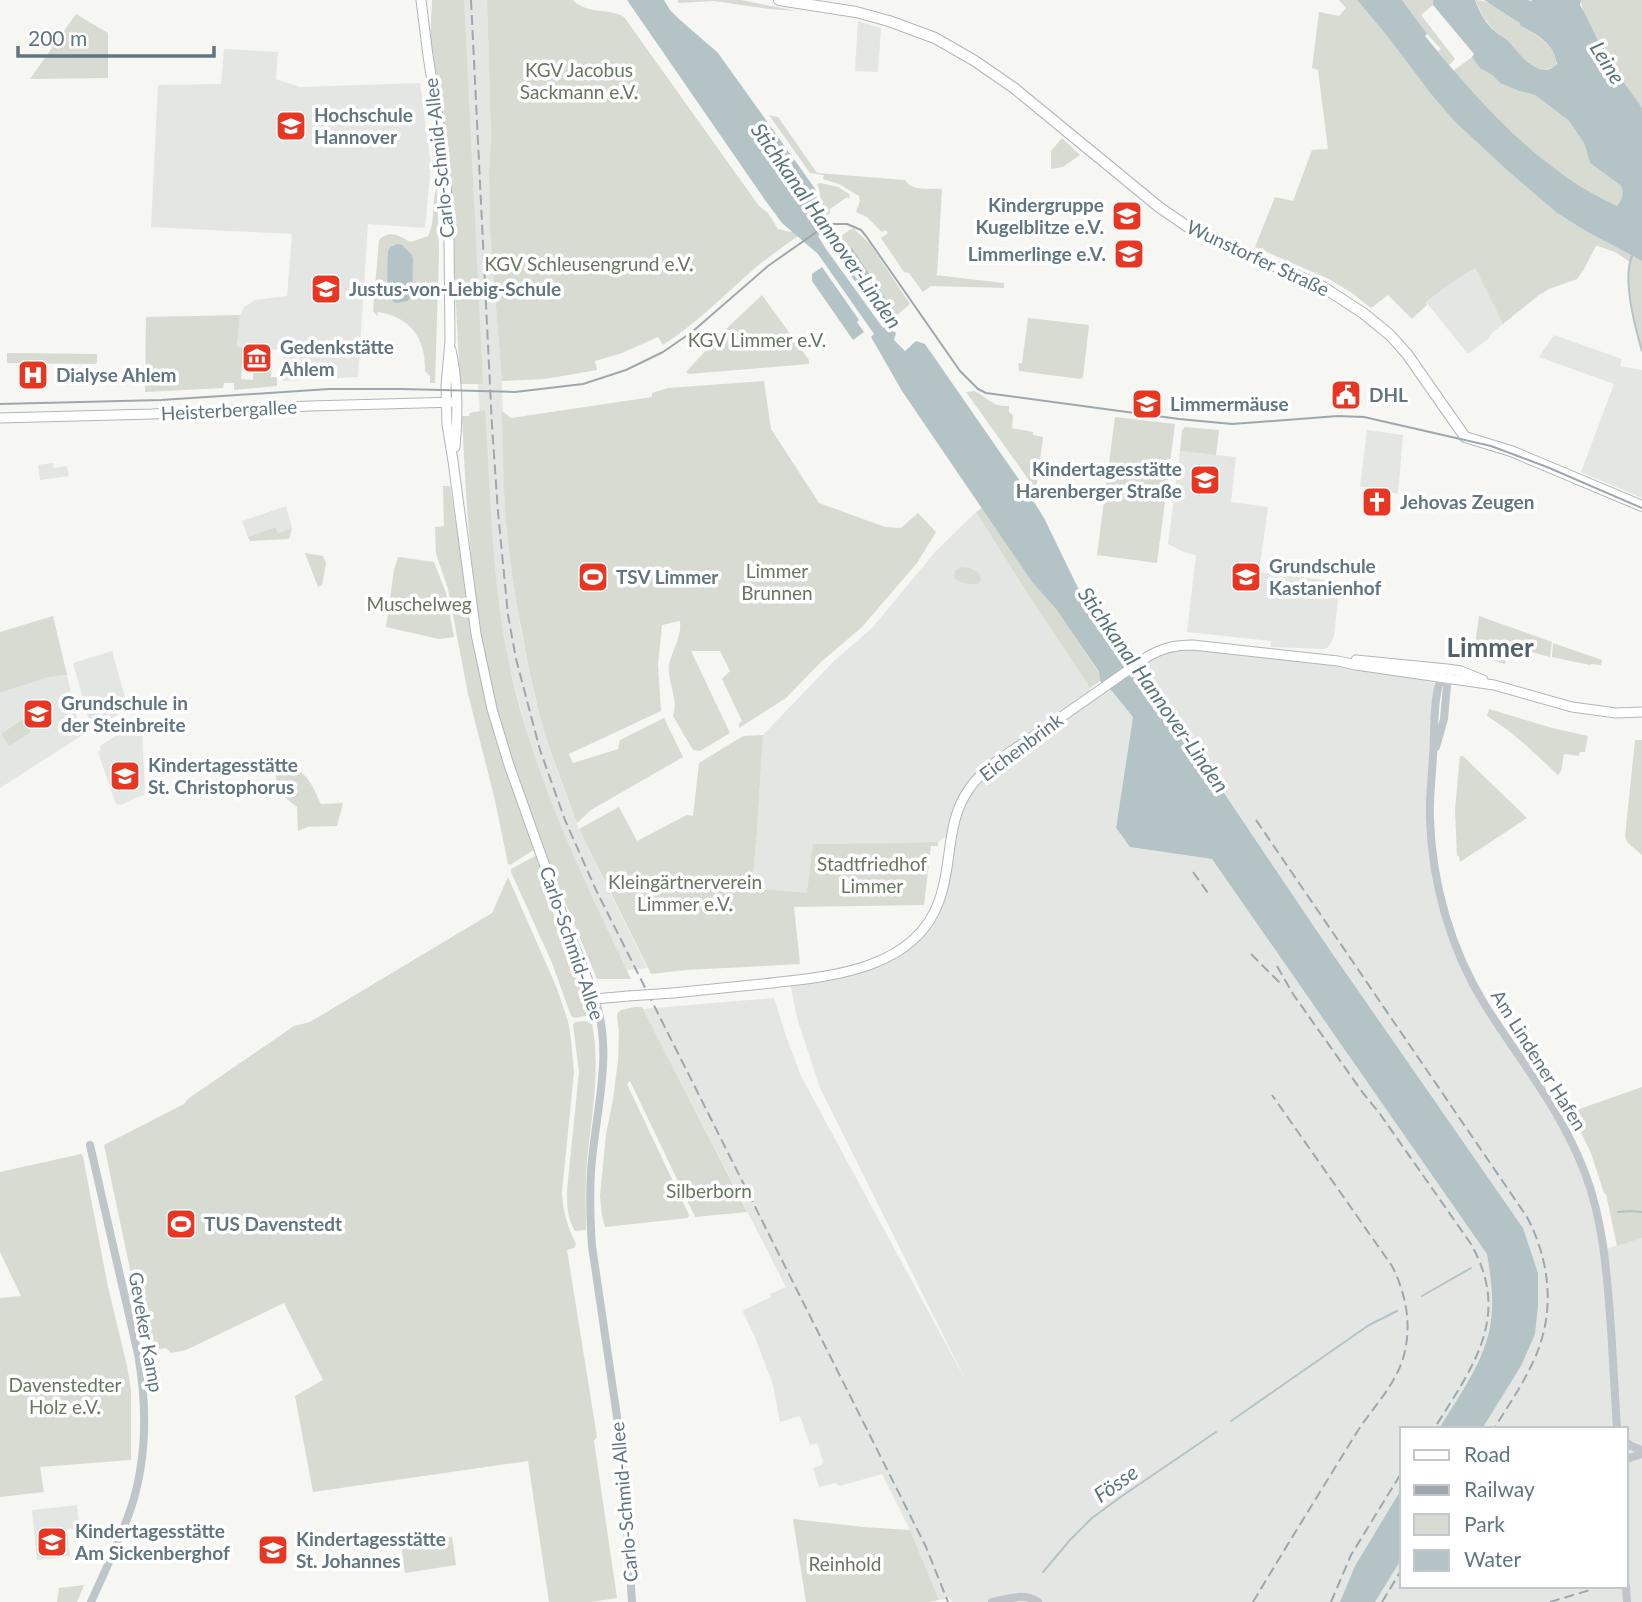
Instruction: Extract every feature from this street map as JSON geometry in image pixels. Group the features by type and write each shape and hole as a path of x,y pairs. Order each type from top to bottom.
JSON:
{"main road":[{"name":"Carlo-Schmid-Allee","path":"421,0 446,185 450,341 447,363 447,424 476,634 492,709 518,794 595,999"},
{"name":"Carlo-Schmid-Allee","path":"424,17 427,0"},
{"name":"Wunstorfer Straße","path":"779,0 856,12 889,21 938,40 975,61 1014,88 1173,217 1208,237 1323,287 1363,313 1390,335 1407,354 1465,437 1511,451 1642,506"},
{"name":"Carlo-Schmid-Allee","path":"450,341 457,402 453,461"},
{"name":"Heisterbergallee","path":"0,418 457,402"},
{"name":"Eichenbrink","path":"595,999 827,976 869,966 895,954 923,930 939,903 955,815 970,787 996,763 1164,648 1178,645 1338,661 1356,660 1446,675 1461,671 1494,685 1572,707 1616,713 1642,712"}],"street":[{"name":"Am Lindener Hafen","path":"1446,675 1444,719 1433,753 1430,819 1433,859 1441,897 1451,933 1465,967 1484,1003 1559,1115 1591,1192 1607,1266 1617,1427"},
{"name":"Carlo-Schmid-Allee","path":"595,999 602,1023 604,1059 590,1173 590,1219 622,1451 632,1602"},
{"name":"Geveker Kamp","path":"90,1145 138,1354 144,1413 141,1460 134,1498 91,1602"},
{"path":"992,1602 1025,1596 1038,1602"}],"shaded area":[{"path":"451,0 487,0 491,139 490,233 502,381 507,534 521,631 535,698 579,829 647,968 620,971 555,835 502,640 485,486 478,385 475,257"},
{"path":"858,21 881,28 878,72 855,71"},
{"name":"Hochschule Hannover","path":"224,49 278,52 276,79 300,87 420,83 431,165 425,228 368,224 358,377 282,381 284,350 237,348 240,315 244,307 255,300 287,296 292,234 151,227 158,85 221,84"},
{"name":"Limmerlinge e.V.","path":"1116,247 1144,248 1143,261 1136,260 1135,264 1114,261"},
{"path":"1475,268 1503,324 1468,354 1426,302"},
{"path":"1554,335 1622,359 1620,366 1642,370 1642,498 1581,472 1614,384 1539,357"},
{"path":"1367,430 1403,435 1398,494 1360,486"},
{"name":"Grundschule Kastanienhof","path":"1180,451 1236,457 1231,502 1268,507 1259,572 1340,582 1334,636 1327,648 1271,647 1271,641 1187,632 1196,555 1168,544"},
{"path":"53,463 54,468 67,466 69,476 40,480 38,465"},
{"path":"286,506 292,528 278,533 276,527 248,537 242,521"},
{"path":"976,512 1094,694 1171,646 1338,661 1435,683 1430,819 1441,897 1465,967 1541,1086 1584,1172 1605,1249 1642,1238 1642,1602 952,1602 950,1598 939,1600 910,1530 882,1474 840,1486 836,1483 819,1487 813,1468 822,1465 823,1461 817,1443 810,1445 800,1416 780,1422 773,1385 743,1312 786,1287 643,1009 774,998 801,1076 967,1383 820,1088 797,1018 790,981 827,976 895,954 935,911 951,833 938,842 814,844 808,894 752,888 763,735 834,661 872,628 935,552","holes":["1148,688 1154,689 1323,940 1523,1228 1488,1254 1212,859 1131,847 1116,829 1133,717"]},
{"path":"112,651 128,708 95,729 91,728 73,663"},
{"name":"Grundschule in der Steinbreite","path":"67,675 81,736 0,788 0,693 49,677"},
{"name":"Kindertagesstätte St. Christophorus","path":"136,723 142,733 144,795 121,805 116,804 98,752 101,750 100,746"},
{"name":"Kindertagesstätte Am Sickenberghof","path":"77,1505 79,1527 67,1529 70,1556 37,1560 32,1510"}],"green space":[{"path":"432,0 464,0 483,384 460,384 444,126 430,45"},
{"path":"487,0 573,0 588,9 624,17 759,206 768,213 778,229 792,231 798,236 663,345 658,337 622,353 595,361 597,370 545,379 502,381 490,233 491,139"},
{"path":"678,0 741,0 797,11 714,1 678,3"},
{"path":"1339,0 1357,0 1454,121 1509,172 1557,213 1642,261 1642,351 1629,295 1630,262 1615,252 1598,246 1577,279 1539,295 1503,324 1475,268 1426,302 1427,305 1412,319 1388,295 1371,308 1329,279 1255,247 1275,197 1293,201 1312,150 1328,149 1318,70 1312,68 1319,12 1339,16 1346,8"},
{"path":"1402,0 1433,0 1433,5 1421,15 1455,59 1449,65 1438,51 1441,49"},
{"path":"1475,0 1499,8 1542,40 1555,54 1555,67 1543,70 1534,67 1493,29"},
{"path":"1581,0 1642,0 1642,108 1624,84 1592,28"},
{"path":"76,14 108,33 108,78 30,79"},
{"path":"1472,57 1500,83 1535,95 1568,120 1584,143 1590,163 1620,185 1622,197 1617,206 1593,194 1549,164 1489,111 1453,71"},
{"path":"769,115 778,117 817,173 905,180 916,188 942,189 935,275 1004,283 1004,288 931,286 923,292 909,273 904,272 881,238 888,233 886,230 882,232 867,217 856,212 859,196 839,184 823,179 824,175 810,173"},
{"path":"1062,138 1080,155 1063,167 1051,169 1051,151"},
{"path":"817,184 838,187 849,194 850,199 847,197 830,209 830,213 818,222 816,220 820,198"},
{"path":"437,187 439,253 435,383 430,383 430,376 425,371 423,349 414,331 399,319 378,312 377,316 373,311 379,240 391,234 411,242 428,236"},
{"path":"853,228 870,244 910,304 897,315 852,248 845,247 835,253 829,244"},
{"name":"KGV Limmer e.V.","path":"762,295 809,360 809,364 689,374 686,372 724,331"},
{"path":"240,315 237,347 255,349 254,353 243,353 241,379 253,380 254,362 272,363 271,377 277,377 277,386 234,390 234,383 224,383 223,388 145,392 146,317"},
{"path":"1028,318 1089,325 1081,379 1019,371 1018,363 1022,363"},
{"path":"7,353 96,354 97,362 7,363"},
{"name":"Limmer Brunnen","path":"764,381 771,429 819,503 885,527 901,528 918,513 936,532 917,563 862,627 821,662 786,698 739,728 742,721 722,679 730,671 720,651 691,651 730,733 700,751 693,750 673,716 675,703 669,665 678,638 680,621 662,625 658,665 661,711 569,754 573,763 618,749 620,740 664,718 683,757 591,810 577,823 544,729 522,636 507,533 502,411 511,418 652,397 652,393 668,388"},
{"path":"974,391 994,404 1009,406 1009,412 1013,415 1012,428 1043,437 1036,490 966,392"},
{"path":"485,410 496,576 512,678 538,767 572,853 631,979 597,979 536,829 497,714 482,643 473,578 462,416"},
{"path":"1115,417 1175,424 1157,563 1097,555"},
{"path":"1185,427 1219,430 1216,455 1180,451 1182,430"},
{"path":"443,486 450,486 477,657 535,849 510,865 468,694 448,589 436,554 435,527 444,526"},
{"path":"982,508 1099,673 1100,681 1090,688 976,512"},
{"path":"276,527 278,533 292,528 289,539 250,541 248,537"},
{"path":"305,553 323,556 326,563 322,585 318,587"},
{"name":"Muschelweg","path":"398,557 434,562 446,593 454,637 439,639 386,627"},
{"path":"961,567 979,573 979,583 966,583 954,578 955,571"},
{"path":"53,616 67,675 49,677 0,693 0,632"},
{"path":"1479,616 1552,642 1550,657 1511,646 1505,664 1471,654 1474,651"},
{"path":"1553,643 1602,660 1601,665 1552,657"},
{"path":"1489,709 1588,736 1585,752 1580,752 1579,756 1564,754 1558,775 1515,736 1487,716"},
{"path":"22,720 31,732 9,746 1,734"},
{"name":"Kleingärtnerverein Limmer e.V.","path":"763,735 752,888 807,893 813,844 938,842 938,846 931,846 924,905 794,907 800,964 651,974 579,829 619,807 637,841 687,815 693,816 699,763 743,736"},
{"path":"1635,740 1642,740 1642,855 1625,837"},
{"path":"1460,756 1527,818 1460,862 1457,856 1455,810"},
{"path":"293,769 307,778 321,804 343,803 337,826 307,827 298,831 297,807 278,792 275,770"},
{"path":"537,855 552,909 590,1015 575,1018 571,1016 552,963 511,872 511,869"},
{"path":"508,877 556,986 571,1039 574,1072 562,1192 566,1218 576,1244 574,1248 567,1250 597,1437 594,1441 617,1598 591,1602 549,1602 528,1461 313,1492 295,1396 323,1380 284,1303 186,1350 171,1353 166,1348 147,1351 104,1145 184,1104 294,1026 310,1022 492,913"},
{"name":"Silberborn","path":"642,1007 747,1212 695,1217 630,1081 627,1084 689,1215 688,1218 605,1227 600,1196 606,1134 618,1060 617,1014 621,1010"},
{"path":"585,1021 592,1024 596,1062 586,1176 586,1230 575,1231 567,1206 579,1072 573,1025 575,1022"},
{"path":"1642,1087 1642,1238 1617,1246 1606,1194 1591,1153 1571,1112"},
{"name":"Davenstedter Holz e.V.","path":"81,1154 131,1390 131,1460 40,1467 44,1492 0,1497 0,1298 21,1296 0,1252 0,1172"},
{"name":"Reinhold","path":"793,1519 910,1530 939,1600 806,1602"},
{"path":"452,1537 456,1565 405,1573 401,1545"},
{"path":"84,1585 77,1602 57,1602 59,1588"}],"water":[{"name":"Stichkanal Hannover-Linden","path":"627,0 664,0 679,19 718,53 816,190 817,206 814,218 826,231 818,236 826,249 883,328 896,333 894,340 905,351 916,341 925,344 1031,497 1081,594 1125,658 1132,659 1148,688 1154,689 1323,940 1523,1228 1538,1273 1535,1334 1521,1366 1483,1427 1440,1427 1465,1387 1486,1342 1492,1302 1487,1254 1212,859 1130,847 1116,828 1133,717 1100,681 1099,672 1056,609 1032,582 902,391 871,337 874,334 818,254 782,223"},
{"name":"Leine","path":"1357,0 1402,0 1427,34 1425,36 1511,132 1561,173 1617,206 1622,196 1620,185 1590,163 1584,143 1568,120 1535,95 1500,83 1480,68 1472,57 1474,54 1433,5 1433,0 1475,0 1483,18 1492,29 1531,64 1544,70 1557,64 1549,45 1484,0 1581,0 1580,5 1596,36 1619,76 1642,108 1642,261 1557,213 1509,172 1454,121"},
{"path":"402,245 412,255 413,260 412,296 408,301 396,303 390,295 387,272 388,252 390,247"},
{"path":"845,247 852,248 897,315 886,323 835,253"},
{"path":"822,267 859,320 857,322 864,332 853,340 812,281 812,274"},
{"path":"1400,1491 1400,1561 1375,1602 1340,1602 1355,1566"}],"waterway":[{"name":"Fösse","path":"1632,256 1628,277 1629,290 1642,351"},
{"name":"Fösse","path":"1618,1212 1642,1212"},
{"name":"Fösse","path":"1422,1296 1471,1268"},
{"name":"Fösse","path":"1231,1421 1369,1325 1397,1311"},
{"name":"Fösse","path":"1043,1572 1092,1518 1216,1432"}],"tram line":[{"path":"0,404 161,400 329,389 515,392 583,384 626,370 663,352 692,332 768,266 825,226 847,224 861,230 866,236 960,371 978,389 986,393 1232,424 1338,416 1364,417 1491,446 1642,508"}],"railway":[{"path":"471,0 498,512 508,615 516,659 540,750 565,820 596,890 926,1547 948,1602"},
{"path":"1256,820 1527,1217 1535,1235 1542,1254 1548,1292 1544,1330 1526,1376 1495,1427"},
{"path":"1193,872 1208,893"},
{"path":"1251,954 1283,986"},
{"path":"1277,966 1293,994 1471,1244 1483,1270 1488,1295 1488,1318 1482,1340 1474,1362 1435,1427"},
{"path":"1253,1602 1357,1432 1396,1376 1404,1355 1407,1332 1404,1298 1392,1266 1272,1095"},
{"path":"1331,1602 1351,1555 1400,1475"},
{"path":"1382,1602 1400,1572"},
{"path":"1550,1602 1590,1590"}],"place":[{"name":"Hochschule Hannover","path":"291,126"},
{"name":"Kindergruppe Kugelblitze e.V.","path":"1127,216"},
{"name":"Limmerlinge e.V.","path":"1129,254"},
{"name":"Justus-von-Liebig-Schule","path":"326,289"},
{"name":"Gedenkstätte Ahlem","path":"257,358"},
{"name":"Dialyse Ahlem","path":"33,375"},
{"name":"DHL","path":"1346,395"},
{"name":"Limmermäuse","path":"1147,404"},
{"name":"Kindertagesstätte Harenberger Straße","path":"1205,480"},
{"name":"Jehovas Zeugen","path":"1377,502"},
{"name":"TSV Limmer","path":"593,577"},
{"name":"Grundschule Kastanienhof","path":"1246,577"},
{"name":"Grundschule in der Steinbreite","path":"38,714"},
{"name":"Kindertagesstätte St. Christophorus","path":"125,776"},
{"name":"TUS Davenstedt","path":"181,1224"},
{"name":"Kindertagesstätte Am Sickenberghof","path":"52,1542"},
{"name":"Kindertagesstätte St. Johannes","path":"273,1550"}],"district":[{"name":"Limmer","path":"1490,648"}],"park label":[{"name":"KGV Jacobus Sackmann e.V.","path":"579,81"},
{"name":"KGV Schleusengrund e.V.","path":"589,264"},
{"name":"Stadtfriedhof Limmer","path":"872,875"}]}
